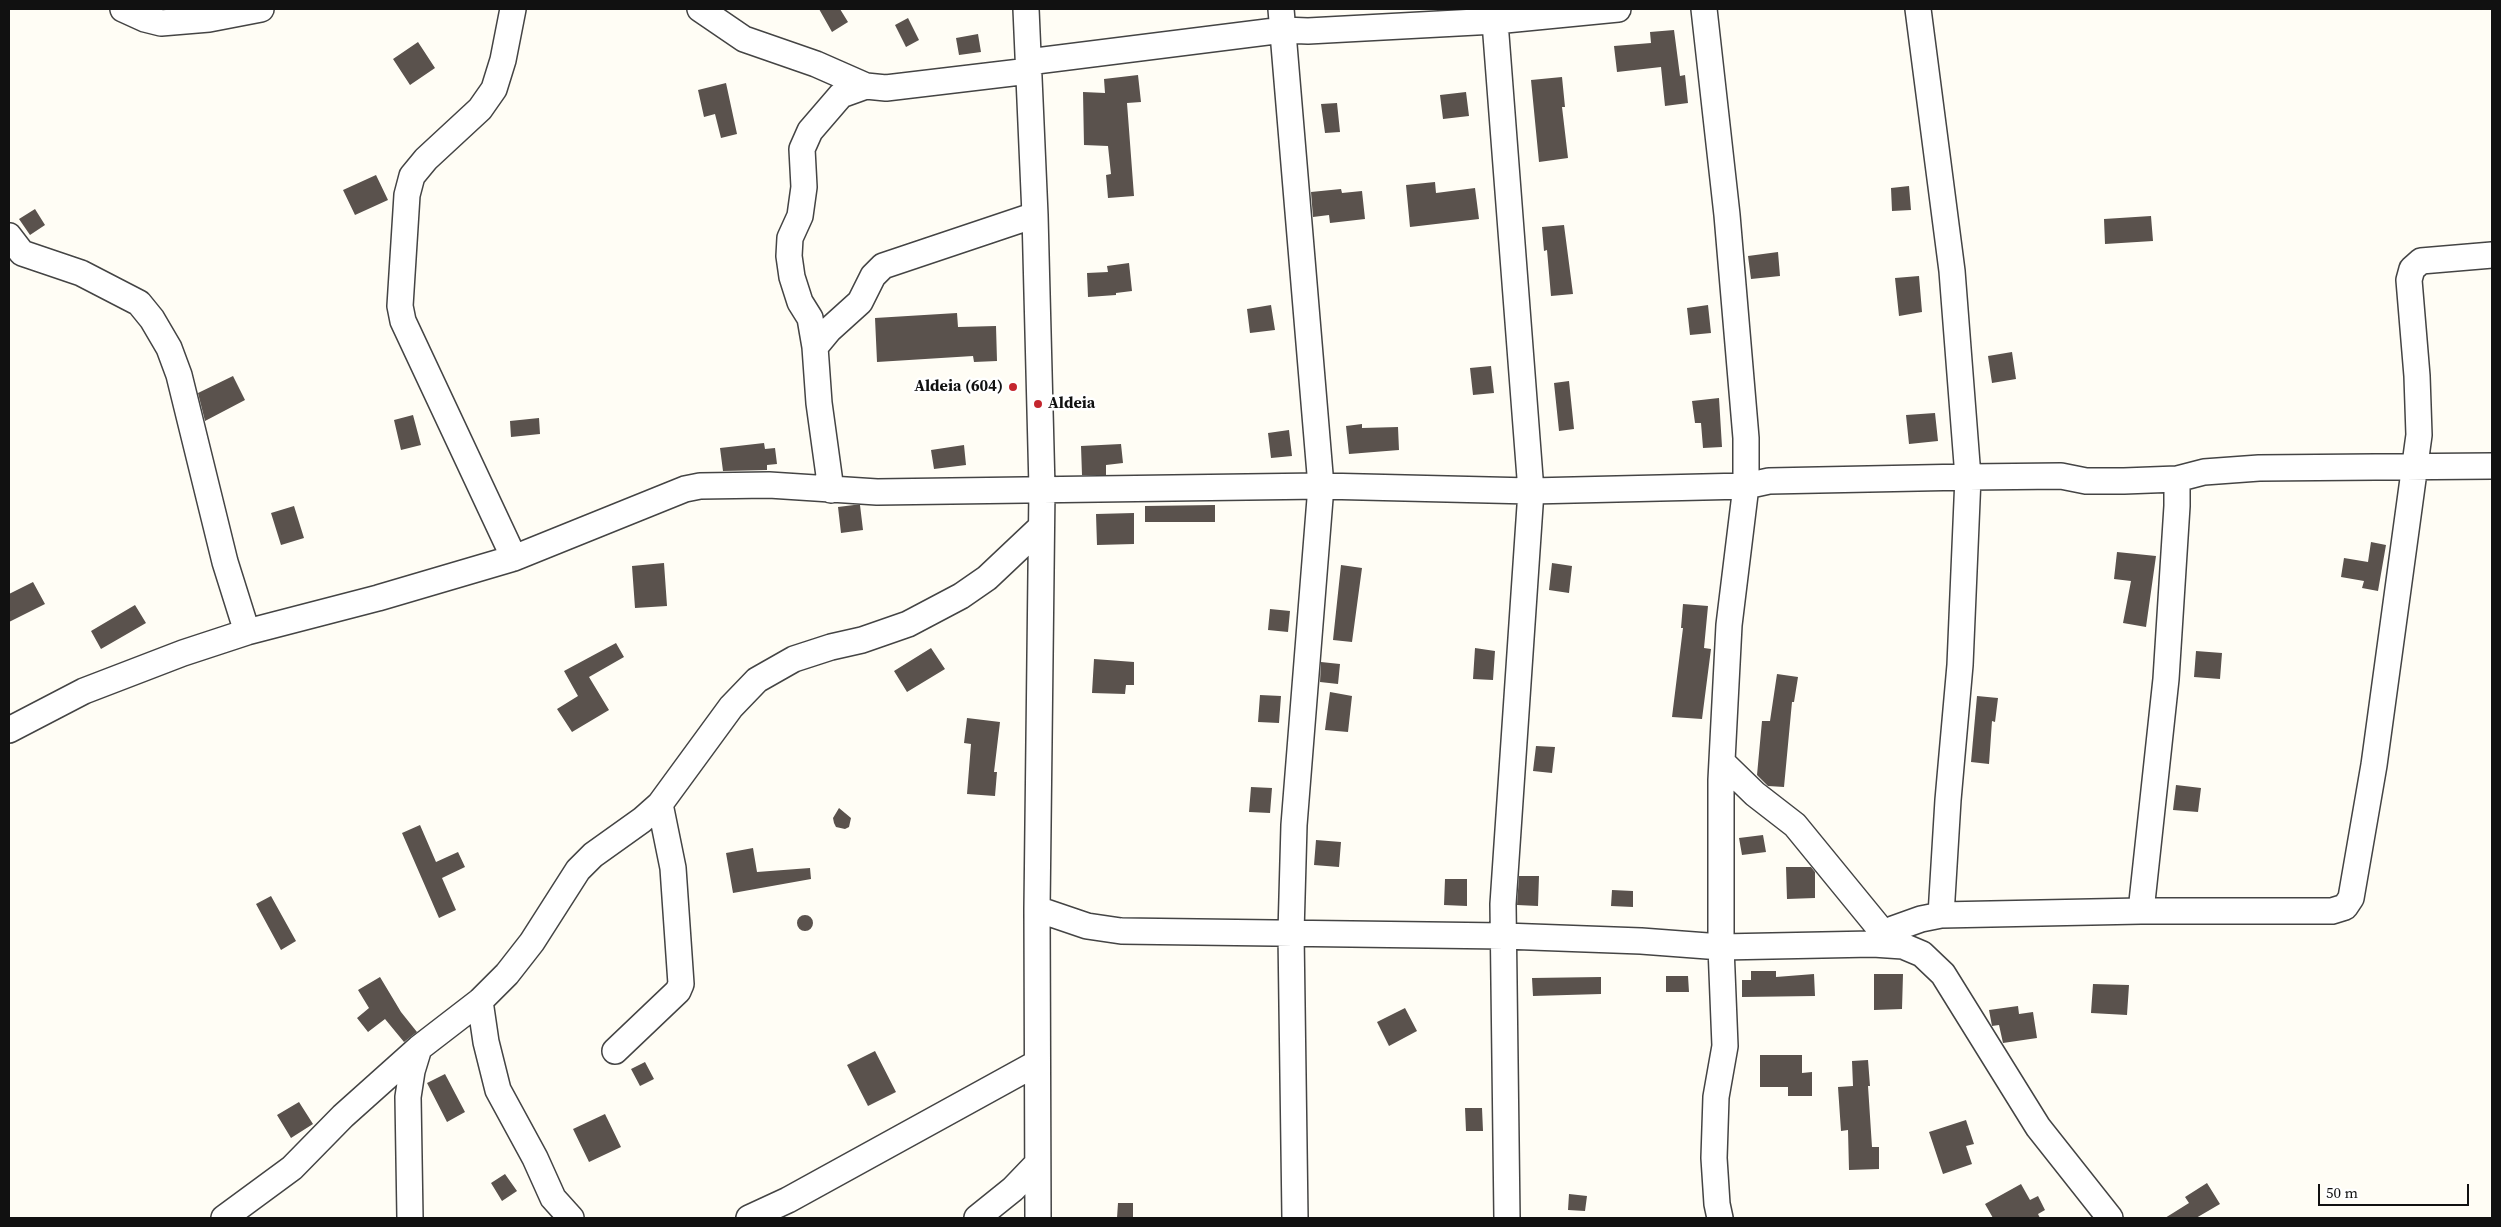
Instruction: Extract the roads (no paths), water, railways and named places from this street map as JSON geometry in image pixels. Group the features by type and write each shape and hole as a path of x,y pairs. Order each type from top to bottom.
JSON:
{"street":[{"path":"123,9 146,19 162,23 209,19 261,9"},
{"path":"513,9 503,60 494,89 480,109 426,159 412,176 407,195 400,306 403,321 514,558"},
{"path":"700,9 744,39 823,67 866,86 886,88 1028,66 1282,20 1308,31 1494,15 1618,9"},
{"path":"1026,9 1035,215 1042,488 1037,910 1038,1218"},
{"path":"1704,9 1728,235 1746,438 1746,486 1729,624 1722,762 1721,946 1725,1046 1716,1097 1714,1158 1720,1218"},
{"path":"1918,9 1952,271 1968,477 1960,665 1948,800 1941,916"},
{"path":"1494,15 1531,490 1503,904 1507,1218"},
{"path":"1282,20 1321,486 1294,826 1291,933 1295,1218"},
{"path":"831,490 818,403 815,347 810,318 800,302 792,277 789,256 790,238 800,216 804,187 802,149 810,131 841,95 866,86"},
{"path":"815,347 829,330 860,302 873,276 883,266 1035,215"},
{"path":"9,236 22,253 81,273 139,303 152,319 169,348 179,375 222,552 247,632"},
{"path":"1879,940 1893,929 1920,919 1941,916 2141,911 2332,910 2346,907 2351,898 2375,756 2419,435 2417,376 2409,280 2412,269 2422,261 2492,255"},
{"path":"9,730 84,691 138,669 247,632 378,598 514,558 685,489 700,486 769,485 877,492 1042,488 1321,486 1531,490 1746,486 1769,481 1968,477 2061,476 2086,481 2124,482 2177,479 2204,472 2259,468 2492,466"},
{"path":"2141,911 2166,679 2177,479"},
{"path":"224,1218 292,1168 343,1116 419,1048 480,1001 507,974 532,942 578,870 593,855 642,820 660,804 731,706 756,680 794,659 831,647 862,640 908,624 961,596 987,578 1041,527"},
{"path":"1722,762 1755,794 1795,824 1879,940"},
{"path":"616,1051 678,992 681,984 673,868 660,804"},
{"path":"1037,910 1088,926 1120,931 1504,936 1721,946 1879,940 1903,946 1922,954 1943,974 2038,1127 2110,1218"},
{"path":"480,1001 486,1042 498,1090 535,1158 553,1198 571,1218"},
{"path":"410,1218 408,1097 412,1072 419,1048"},
{"path":"749,1218 796,1195 1037,1064"},
{"path":"976,1218 1013,1189 1037,1164"}],"place":[{"name":"Aldeia (604)","path":"1013,387"},
{"name":"Aldeia","path":"1038,404"}]}
